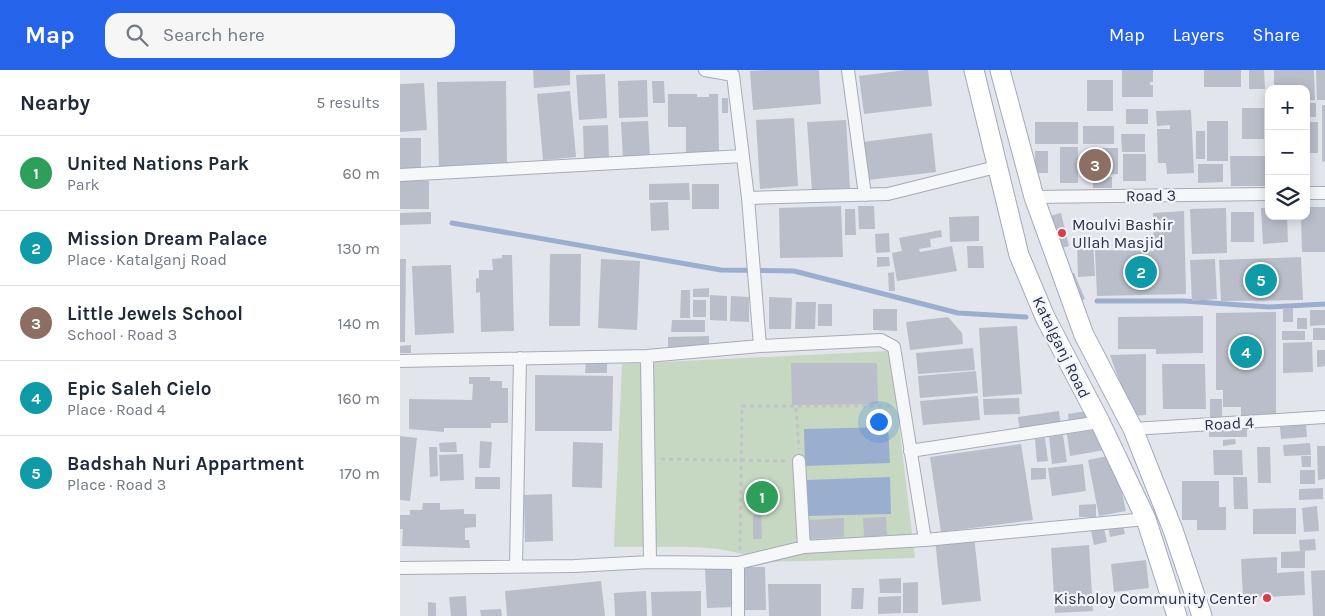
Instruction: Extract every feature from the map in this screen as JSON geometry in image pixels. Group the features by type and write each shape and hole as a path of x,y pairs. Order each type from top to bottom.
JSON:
{"main road":[{"name":"Katalganj Road","path":"974,70 996,167 1019,255 1046,317 1100,422 1146,519 1177,616"},
{"name":"Katalganj Road","path":"1000,70 1034,197 1084,335 1133,429 1173,530 1202,616"}],"street":[{"path":"704,70 733,74 748,198 760,346"},
{"path":"848,70 866,195"},
{"path":"400,175 743,156"},
{"path":"748,198 888,194 996,167"},
{"path":"1310,193 1325,193"},
{"name":"Road 3","path":"1034,197 1265,194"},
{"path":"400,361 647,356 760,346 882,340 888,342 894,347 925,540"},
{"path":"647,356 650,562"},
{"path":"516,566 520,358"},
{"name":"Road 4","path":"1133,429 1325,417"},
{"path":"910,451 1100,422"},
{"path":"799,461 804,547"},
{"path":"400,568 650,562 738,563 804,547 925,540 1146,519"},
{"path":"738,563 738,616"}],"path":[{"path":"738,563 741,545 742,406 796,408 902,405"},
{"path":"648,459 742,462 799,461 796,408"}],"green space":[{"path":"890,351 915,558 766,562 748,555 711,548 614,547 622,364"}],"water":[{"path":"888,427 890,463 805,466 804,429"},
{"path":"890,477 891,514 807,516 806,480"}],"building":[{"path":"533,70 570,70 570,85 534,88"},
{"path":"819,70 821,104 753,110 750,71"},
{"path":"906,70 928,70 932,106 864,114 859,76"},
{"path":"1122,70 1153,70 1153,82 1150,82 1150,85 1153,85 1153,97 1122,97"},
{"path":"1204,70 1241,70 1241,87 1204,87"},
{"path":"1249,70 1264,70 1265,89 1249,89"},
{"path":"1274,70 1314,70 1315,100 1310,100 1310,85 1274,85"},
{"path":"1316,70 1325,70 1325,100 1317,100"},
{"path":"605,74 607,118 579,120 576,75"},
{"path":"647,80 648,117 619,118 618,81"},
{"path":"1087,80 1113,80 1113,111 1087,111"},
{"path":"506,81 507,168 439,169 437,82"},
{"path":"652,81 664,81 665,103 653,103"},
{"path":"424,83 427,130 400,132 400,84"},
{"path":"570,91 576,157 543,160 537,94"},
{"path":"668,94 697,94 697,97 709,97 709,94 718,94 719,153 686,153 686,127 668,127"},
{"path":"722,98 728,98 728,113 722,113"},
{"path":"1310,103 1316,103 1316,117 1310,117"},
{"path":"1322,105 1325,105 1325,161 1322,162"},
{"path":"1242,108 1264,108 1264,139 1242,139"},
{"path":"1126,109 1148,109 1148,124 1126,124"},
{"path":"1191,110 1194,173 1167,174 1166,163 1158,163 1157,129 1170,129 1170,125 1157,126 1156,111"},
{"path":"794,118 798,186 760,189 756,120"},
{"path":"846,120 850,188 812,191 807,122"},
{"path":"648,121 650,158 623,159 621,122"},
{"path":"1207,121 1228,121 1228,161 1207,161"},
{"path":"1035,122 1078,122 1078,144 1035,144"},
{"path":"1310,122 1318,122 1318,153 1310,153"},
{"path":"608,125 609,159 584,160 583,126"},
{"path":"1083,126 1114,126 1114,144 1083,144"},
{"path":"1196,131 1205,131 1205,159 1196,159"},
{"path":"932,133 936,172 868,180 863,142"},
{"path":"1121,134 1145,134 1145,152 1122,152"},
{"path":"400,138 421,138 421,168 400,168"},
{"path":"1060,147 1078,147 1078,183 1060,183"},
{"path":"1088,148 1118,148 1118,174 1088,175"},
{"path":"1035,151 1048,151 1048,173 1035,173"},
{"path":"1123,154 1146,154 1146,181 1123,181"},
{"path":"1230,156 1265,156 1265,186 1231,186"},
{"path":"1198,164 1223,164 1223,182 1198,183"},
{"path":"1093,177 1112,177 1112,188 1093,188"},
{"path":"400,181 429,181 429,209 400,209"},
{"path":"689,183 690,200 649,200 649,184"},
{"path":"692,184 719,184 719,209 692,209"},
{"path":"668,202 669,230 651,231 650,203"},
{"path":"841,206 843,257 780,258 779,208"},
{"path":"858,206 874,206 875,229 859,229"},
{"path":"1310,207 1325,207 1325,252 1302,252 1301,220 1310,220"},
{"path":"1226,208 1227,253 1192,254 1190,209"},
{"path":"1261,208 1265,208 1265,220 1287,220 1288,242 1263,244"},
{"path":"845,209 855,209 856,235 845,235"},
{"path":"1184,211 1186,294 1097,296 1095,250 1154,251 1153,213"},
{"path":"431,212 431,224 400,225 400,213"},
{"path":"1231,212 1254,212 1254,242 1231,242"},
{"path":"1061,213 1069,246 1054,250 1046,217"},
{"path":"979,216 979,241 950,242 949,217"},
{"path":"941,230 942,237 930,239 931,247 919,249 920,252 952,246 957,271 897,281 892,253 902,251 899,238"},
{"path":"889,233 890,252 876,253 875,234"},
{"path":"1093,243 1095,276 1078,277 1077,244"},
{"path":"967,246 983,246 984,268 968,268"},
{"path":"550,254 581,254 580,326 549,326"},
{"path":"502,255 512,255 514,331 481,332 480,292 476,293 476,279 479,278 479,270 493,270 492,259 502,258"},
{"path":"877,257 889,257 890,266 877,267"},
{"path":"1301,257 1303,300 1221,301 1219,260"},
{"path":"400,259 406,259 405,342 400,342"},
{"path":"601,259 640,261 637,330 598,328"},
{"path":"1215,259 1217,299 1192,301 1190,260"},
{"path":"451,265 454,333 415,335 412,266"},
{"path":"894,272 895,291 889,291 888,273"},
{"path":"1074,273 1085,299 1076,303 1065,276"},
{"path":"709,288 709,297 693,297 693,289"},
{"path":"681,290 690,290 690,318 680,318"},
{"path":"710,295 727,296 727,321 710,320"},
{"path":"731,296 749,297 749,322 730,321"},
{"path":"769,297 792,298 791,329 769,329"},
{"path":"693,300 706,300 706,317 693,317"},
{"path":"796,302 816,302 815,329 795,329"},
{"path":"818,304 832,304 832,326 818,326"},
{"path":"1283,308 1293,308 1293,322 1283,322"},
{"path":"873,309 897,309 897,331 873,330"},
{"path":"1310,310 1325,310 1325,325 1310,326"},
{"path":"1276,312 1276,415 1241,415 1241,407 1223,407 1223,390 1216,390 1216,313"},
{"path":"1203,316 1203,353 1156,354 1156,349 1118,349 1118,317"},
{"path":"948,317 962,333 963,344 910,350 906,322"},
{"path":"1297,318 1307,318 1307,329 1297,329"},
{"path":"672,320 705,320 705,332 671,332"},
{"path":"1017,326 1022,394 983,397 979,328"},
{"path":"1313,328 1325,328 1325,340 1313,340"},
{"path":"1282,331 1305,331 1305,340 1282,340"},
{"path":"709,336 709,346 668,347 668,337"},
{"path":"1312,342 1313,372 1283,373 1283,343"},
{"path":"411,345 411,353 400,353 400,346"},
{"path":"973,348 975,370 918,374 916,353"},
{"path":"1317,350 1325,350 1325,366 1317,367"},
{"path":"1146,354 1146,415 1132,416 1110,355"},
{"path":"586,362 607,362 607,373 585,373"},
{"path":"791,363 877,363 878,404 792,405"},
{"path":"1162,364 1205,364 1206,409 1163,409"},
{"path":"976,371 978,393 920,398 918,376"},
{"path":"535,375 613,376 612,431 535,431"},
{"path":"469,377 490,377 490,381 502,381 502,388 508,388 508,423 491,423 491,428 444,428 444,432 409,429 409,399 472,400 473,384 469,384"},
{"path":"978,396 980,420 923,425 920,401"},
{"path":"1019,398 1020,414 984,415 983,399"},
{"path":"1210,399 1222,399 1222,417 1210,417"},
{"path":"1059,411 1061,426 1020,432 1018,417"},
{"path":"1086,411 1087,421 1069,424 1068,414"},
{"path":"1306,424 1307,437 1281,439 1280,427"},
{"path":"1209,425 1247,425 1247,437 1209,437"},
{"path":"1101,429 1105,450 1070,456 1067,434"},
{"path":"1063,435 1067,462 1052,464 1049,437"},
{"path":"400,436 417,438 410,501 400,500"},
{"path":"1045,438 1048,461 1037,462 1035,439"},
{"path":"1235,439 1236,444 1223,446 1223,440"},
{"path":"480,441 492,442 490,468 479,468"},
{"path":"456,442 457,452 440,452 439,443"},
{"path":"573,442 603,443 602,488 572,487"},
{"path":"1310,443 1311,455 1284,456 1283,445"},
{"path":"1021,444 1033,520 941,532 930,457"},
{"path":"1317,446 1325,446 1325,479 1318,480"},
{"path":"429,447 437,447 438,476 430,477"},
{"path":"1257,447 1270,447 1271,483 1258,483"},
{"path":"1213,450 1242,450 1243,475 1214,475"},
{"path":"463,454 464,480 440,481 439,455"},
{"path":"1114,455 1126,511 1099,516 1088,460"},
{"path":"1301,456 1311,456 1311,467 1302,467"},
{"path":"1083,464 1086,491 1052,496 1048,468"},
{"path":"1031,468 1046,468 1046,479 1031,480"},
{"path":"1300,470 1315,470 1315,484 1300,484"},
{"path":"475,477 500,477 500,489 475,489"},
{"path":"1233,477 1247,477 1248,509 1234,509"},
{"path":"1182,481 1219,481 1219,507 1226,507 1226,530 1197,530 1197,520 1182,520"},
{"path":"1323,488 1323,499 1299,500 1299,489"},
{"path":"552,494 553,541 525,542 524,495"},
{"path":"423,503 440,503 440,510 464,509 464,514 476,514 476,527 465,528 465,540 469,540 470,548 402,546 403,529 400,529 400,515 410,515 410,510 422,510"},
{"path":"1096,504 1096,517 1079,517 1079,505"},
{"path":"1317,506 1319,531 1304,532 1302,508"},
{"path":"1296,508 1296,534 1253,534 1253,509"},
{"path":"753,515 761,515 762,539 753,539"},
{"path":"886,517 887,535 864,537 863,518"},
{"path":"844,518 844,537 810,539 809,520"},
{"path":"1122,521 1125,534 1110,537 1108,523"},
{"path":"1103,523 1107,542 1094,545 1090,526"},
{"path":"974,536 981,601 942,605 935,540"},
{"path":"1315,539 1316,550 1300,551 1299,540"},
{"path":"1089,545 1093,611 1055,613 1051,548"},
{"path":"1305,551 1305,568 1281,568 1281,552"},
{"path":"1277,557 1277,573 1304,571 1305,595 1243,598 1241,559"},
{"path":"1146,560 1149,588 1114,592 1111,564"},
{"path":"742,567 765,567 766,610 742,610"},
{"path":"734,568 736,607 707,608 705,569"},
{"path":"1325,570 1325,616 1313,616 1311,571"},
{"path":"901,578 901,593 880,593 879,579"},
{"path":"601,581 605,616 507,616 505,591"},
{"path":"918,582 918,613 903,613 903,583"},
{"path":"768,584 821,584 821,616 769,616"},
{"path":"852,588 864,588 863,609 851,609"},
{"path":"646,591 647,616 615,616 614,593"},
{"path":"701,591 701,616 652,616 651,592"},
{"path":"466,596 467,616 451,616 449,597"},
{"path":"901,596 901,613 878,614 878,597"},
{"path":"428,602 436,603 436,616 428,616"},
{"path":"501,609 502,616 481,616 480,610"}],"waterway":[{"path":"452,223 721,270 794,271 958,313 1026,317"},
{"path":"1097,301 1184,301 1269,307 1325,304"}],"place":[{"name":"Little Jewels School","path":"1095,165"},
{"name":"Moulvi Bashir Ullah Masjid","path":"1062,233"},
{"name":"Mission Dream Palace","path":"1141,272"},
{"name":"Badshah Nuri Appartment","path":"1261,280"},
{"name":"Epic Saleh Cielo","path":"1246,352"},
{"name":"United Nations Park","path":"762,497"},
{"name":"Kisholoy Community Center","path":"1267,598"}]}
